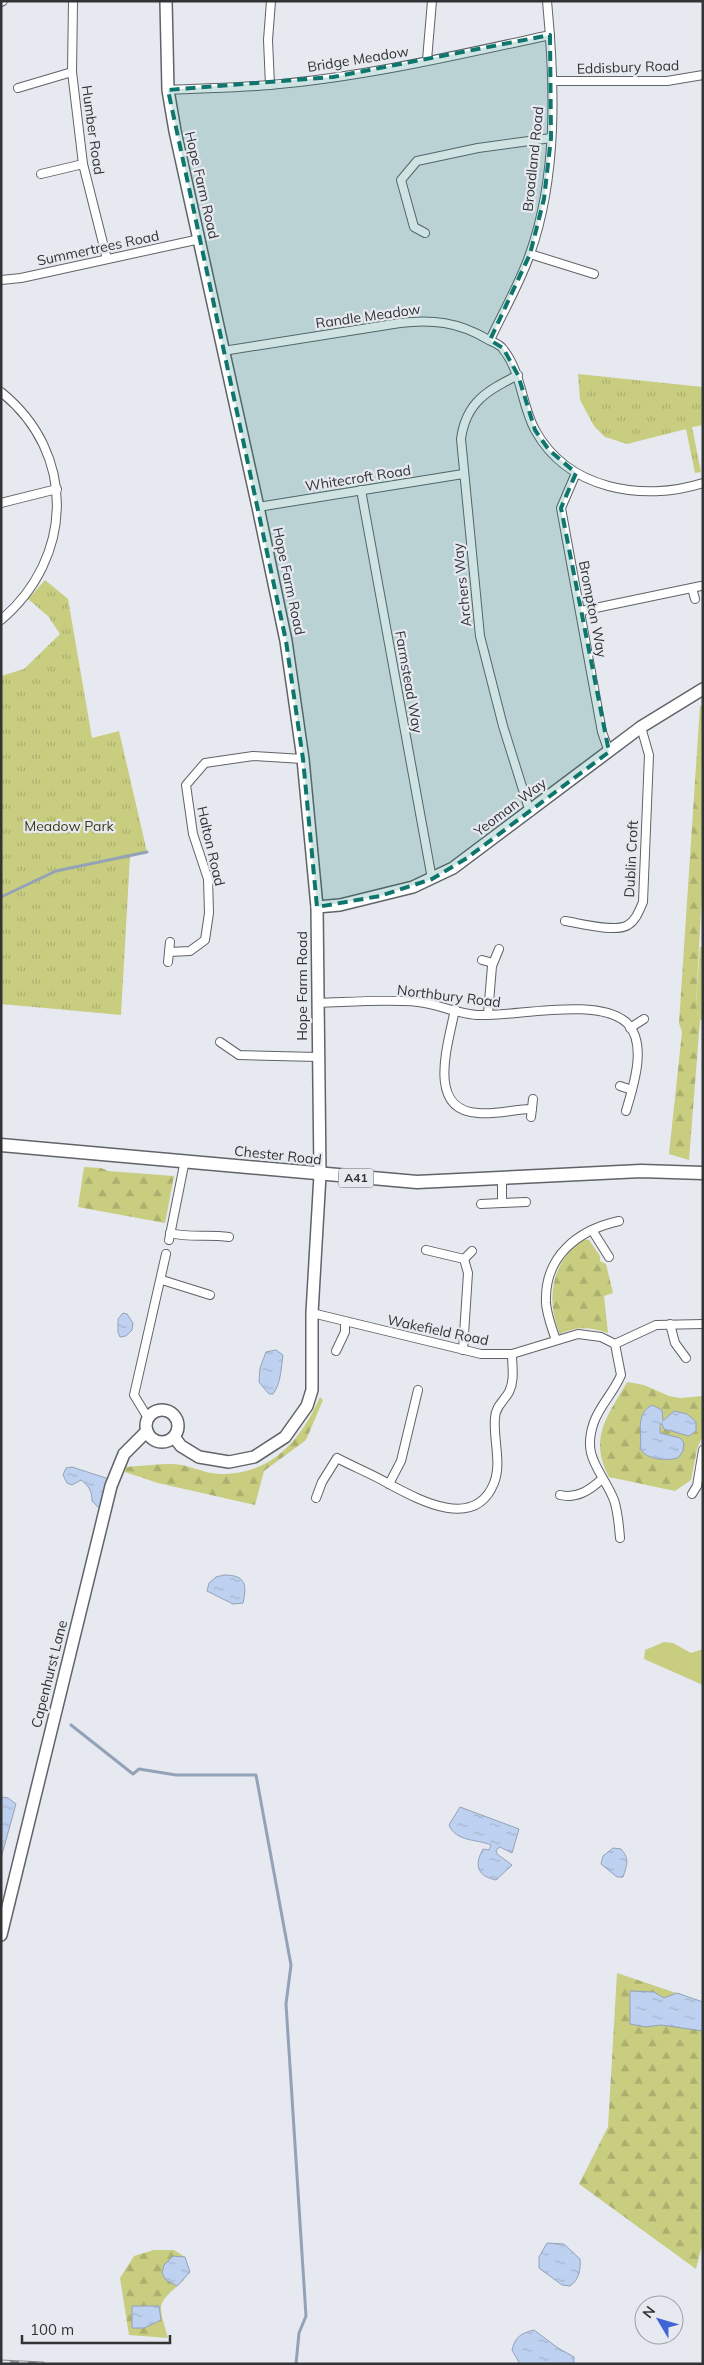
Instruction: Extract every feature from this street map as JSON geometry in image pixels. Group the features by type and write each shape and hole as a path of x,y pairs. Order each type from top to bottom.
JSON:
{"main road":[{"name":"Chester Road","path":"1,1145 185,1160 320,1175 417,1182 632,1171 703,1173"}],"street":[{"name":"Humber Road","path":"73,1 72,72 83,164 107,259"},
{"name":"Hope Farm Road","path":"166,1 168,90 175,131 286,641 303,759 317,907 320,1175 312,1313 312,1390 307,1406 285,1437 254,1457 229,1462 199,1457 181,1446 174,1437"},
{"path":"270,85 268,40 271,1"},
{"path":"427,60 432,1"},
{"name":"Broadland Road","path":"490,340 530,254 544,199 551,138 553,81 547,1"},
{"name":"Bridge Meadow","path":"168,90 270,85 379,70 550,35"},
{"path":"18,88 72,72"},
{"name":"Eddisbury Road","path":"553,81 667,81 703,75"},
{"path":"425,233 414,227 401,180 417,161 478,148 551,138"},
{"path":"41,174 83,164"},
{"path":"408,235 414,227"},
{"name":"Summertrees Road","path":"1,280 21,278 200,239"},
{"path":"530,254 594,274"},
{"name":"Randle Meadow","path":"223,351 349,330 426,320 451,322 503,348 518,375 536,430 549,450 576,473 594,482 640,492 658,492 703,483"},
{"name":"Archers Way","path":"518,375 484,394 468,412 461,439 480,636 503,726 530,812"},
{"path":"1,392 26,416 39,436 47,451 58,489 55,528 49,557 26,595 1,620"},
{"name":"Brompton Way","path":"576,473 561,508 602,732 609,752"},
{"name":"Whitecroft Road","path":"258,507 463,474"},
{"path":"1,503 58,489"},
{"name":"Farmstead Way","path":"360,490 432,879"},
{"path":"581,611 701,586"},
{"path":"692,588 695,598"},
{"name":"Yeoman Way","path":"317,907 340,905 413,887 453,868 641,727 703,689"},
{"name":"Dublin Croft","path":"565,921 614,928 627,926 637,916 643,902 649,755 641,727"},
{"name":"Halton Road","path":"169,952 190,951 206,940 209,913 208,879 193,834 186,785 205,763 253,756 303,759"},
{"path":"168,962 170,942"},
{"path":"488,1014 493,963 499,949"},
{"path":"482,960 493,963"},
{"name":"Northbury Road","path":"318,1003 400,1001 430,1004 468,1014 506,1016 567,1008 585,1009 617,1017 630,1028"},
{"path":"455,1010 444,1074 444,1087 449,1098 467,1111 478,1114 531,1113 533,1099"},
{"path":"626,1111 632,1090 637,1050 630,1028 644,1019"},
{"path":"220,1042 240,1054 318,1057"},
{"path":"620,1086 632,1090"},
{"path":"185,1160 169,1236 188,1238 207,1234 229,1237"},
{"path":"502,1179 502,1203"},
{"path":"481,1204 526,1202"},
{"path":"556,1340 546,1304 550,1279 561,1252 580,1235 619,1221"},
{"path":"592,1230 609,1257"},
{"path":"426,1250 464,1259"},
{"path":"464,1259 472,1251"},
{"path":"148,1418 159,1410 171,1412 178,1420 174,1437 159,1442 154,1440 147,1431 148,1418 134,1395 162,1280 166,1254"},
{"path":"462,1350 468,1273 464,1259"},
{"path":"162,1280 210,1295"},
{"name":"Wakefield Road","path":"312,1313 346,1323 481,1354 512,1354 578,1334 602,1337 614,1344"},
{"path":"336,1351 345,1332 346,1323"},
{"path":"670,1324 675,1343 686,1358"},
{"path":"620,1538 618,1514 613,1499 593,1464 591,1433 599,1411 622,1375 614,1344 656,1325 703,1324"},
{"path":"316,1498 322,1482 337,1458 402,1492 437,1506 452,1510 479,1503 488,1494 497,1471 495,1417 500,1404 509,1392 513,1380 512,1354"},
{"path":"389,1484 401,1461 418,1390"},
{"name":"Capenhurst Lane","path":"1,1935 111,1486 124,1454 147,1431"},
{"path":"692,1494 700,1487 703,1450"},
{"path":"565,1498 585,1492 602,1479"}],"highlighted area":[{"path":"550,35 551,138 544,199 530,254 490,340 503,348 518,375 535,430 549,450 576,473 561,508 609,752 467,858 432,879 380,896 317,907 303,759 286,641 168,90 333,77"}],"green space":[{"path":"578,374 703,387 703,425 692,427 701,472 695,473 686,429 627,444 605,437 594,426 580,400"},
{"name":"Meadow Park","path":"45,580 68,599 92,738 119,731 147,852 130,856 121,1015 1,1004 1,676 24,669 60,634 48,616 28,599"},
{"path":"703,705 703,873 696,1004 700,1020 689,1160 669,1154 682,1032 679,1023 700,706"},
{"path":"700,947 703,947 703,1020 700,1020 696,1004"},
{"path":"84,1167 101,1168 108,1171 174,1176 165,1223 78,1207"},
{"path":"582,1239 589,1240 600,1256 600,1261 606,1264 613,1293 604,1296 608,1333 584,1328 560,1334 555,1321 552,1295 554,1282 564,1259"},
{"path":"627,1382 644,1385 669,1396 680,1398 703,1396 703,1435 697,1449 691,1480 675,1491 609,1477 600,1450 600,1438 607,1416","holes":["674,1411 687,1414 689,1436 664,1429 662,1424 659,1429 665,1460 648,1456 640,1449 642,1438 640,1423 662,1413 663,1421"]},
{"path":"320,1397 323,1400 306,1440 264,1471 255,1505 158,1483 125,1472 126,1467 166,1464 178,1464 221,1474 255,1468 270,1461 294,1440 304,1427"},
{"path":"664,1642 673,1643 691,1653 703,1649 703,1685 644,1659 645,1650"},
{"path":"617,1973 703,2002 703,2241 696,2269 579,2184 608,2127"},
{"path":"154,2250 174,2250 185,2257 184,2280 168,2295 161,2305 162,2317 168,2338 129,2335 120,2278 134,2256"}],"water":[{"path":"123,1313 127,1314 133,1323 132,1330 126,1336 120,1337 118,1319"},
{"path":"276,1350 283,1355 281,1371 276,1390 273,1394 269,1394 259,1382 260,1368 266,1352"},
{"path":"652,1405 662,1410 663,1421 674,1411 687,1414 696,1422 696,1431 689,1436 664,1429 662,1424 660,1425 660,1433 680,1438 684,1443 683,1451 678,1458 658,1459 643,1453 640,1449 641,1419 646,1409"},
{"path":"72,1467 109,1479 99,1508 92,1501 91,1492 88,1487 81,1480 72,1485 67,1483 63,1475 66,1468"},
{"path":"231,1575 241,1579 245,1586 243,1603 233,1604 207,1591 209,1583 216,1577"},
{"path":"1,1797 8,1798 16,1804 1,1858"},
{"path":"460,1807 519,1829 512,1853 500,1847 496,1850 497,1854 512,1865 496,1880 481,1873 478,1865 483,1849 489,1850 491,1845 462,1837 452,1830 449,1825"},
{"path":"613,1848 621,1849 626,1856 623,1877 617,1877 601,1864 603,1856"},
{"path":"630,1991 654,1992 664,1998 677,1993 703,2002 703,2031 661,2025 645,2027 630,2024"},
{"path":"547,2243 564,2244 580,2259 579,2274 576,2281 570,2286 562,2285 539,2268 539,2257"},
{"path":"173,2256 185,2257 190,2272 177,2286 166,2280 162,2273 164,2265"},
{"path":"132,2306 159,2306 161,2320 144,2328 132,2328"},
{"path":"534,2330 574,2357 574,2363 520,2364 512,2350 513,2346 519,2336"}],"waterway":[{"path":"1,897 56,871 147,852"},
{"path":"71,1725 133,1774 139,1769 176,1775 256,1775 291,1965 286,2004 306,2316 299,2333 296,2364"}],"railway":[{"path":"1,2362 43,2364"}]}
